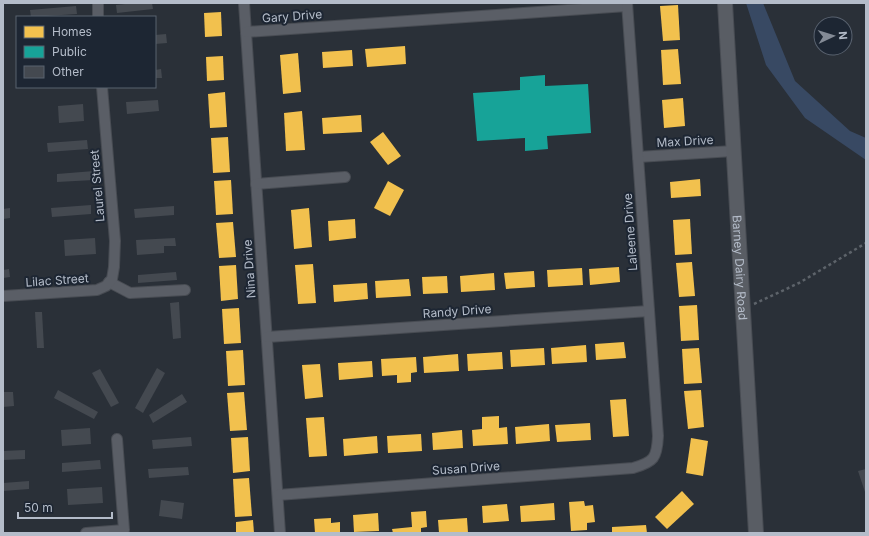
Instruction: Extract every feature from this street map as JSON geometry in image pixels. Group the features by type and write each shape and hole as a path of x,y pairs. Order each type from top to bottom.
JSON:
{"street":[{"path":"98,3 98,16"},
{"name":"Nina Drive","path":"244,3 280,533"},
{"name":"Barney Dairy Road","path":"724,3 756,533"},
{"name":"Gary Drive","path":"246,32 627,5"},
{"name":"Laleene Drive","path":"627,5 658,436 658,450 653,459"},
{"name":"Laurel Street","path":"102,88 114,241 114,267 112,279 109,282"},
{"name":"Max Drive","path":"638,157 733,152"},
{"path":"256,184 344,177"},
{"path":"109,282 130,293 185,290"},
{"name":"Lilac Street","path":"3,296 97,290 106,286 109,282"},
{"name":"Randy Drive","path":"267,337 648,311"},
{"path":"86,533 124,530 117,439"},
{"name":"Susan Drive","path":"278,495 633,468 648,464 653,459"}],"path":[{"path":"743,310 799,283 866,243"}],"water":[{"path":"746,3 763,3 795,81 850,131 866,138 866,160 805,118 766,65"}],"building: Homes":[{"path":"678,5 680,40 663,41 660,6"},
{"path":"221,12 222,36 205,37 204,13"},
{"path":"405,46 406,64 367,67 365,49"},
{"path":"678,49 681,84 663,85 661,50"},
{"path":"352,50 353,66 323,68 322,52"},
{"path":"298,53 301,92 283,94 280,55"},
{"path":"223,56 224,80 207,81 206,57"},
{"path":"225,92 227,127 210,128 208,94"},
{"path":"683,98 685,126 664,128 662,100"},
{"path":"302,111 305,150 286,151 284,113"},
{"path":"361,115 362,132 323,134 322,118"},
{"path":"383,132 401,156 388,165 370,142"},
{"path":"228,137 230,172 213,173 211,138"},
{"path":"700,179 701,196 671,198 670,182"},
{"path":"231,180 233,214 216,215 214,181"},
{"path":"388,181 404,190 390,216 374,208"},
{"path":"309,208 312,247 294,249 291,210"},
{"path":"355,219 356,238 329,241 328,221"},
{"path":"690,219 692,254 675,255 673,220"},
{"path":"233,222 236,257 219,258 216,223"},
{"path":"692,262 695,296 679,297 676,263"},
{"path":"313,264 316,303 298,304 295,265"},
{"path":"236,265 238,299 221,301 219,266"},
{"path":"619,267 620,282 590,285 589,269"},
{"path":"582,268 583,285 548,287 547,270"},
{"path":"534,271 535,287 506,289 504,273"},
{"path":"494,273 495,290 461,292 460,276"},
{"path":"447,276 448,293 423,294 422,277"},
{"path":"409,279 411,296 376,298 375,281"},
{"path":"367,283 368,299 334,302 333,285"},
{"path":"697,305 699,340 681,341 679,306"},
{"path":"239,308 241,343 224,344 222,309"},
{"path":"624,342 626,358 596,360 595,344"},
{"path":"586,345 587,362 552,364 551,348"},
{"path":"544,348 545,365 511,367 510,350"},
{"path":"699,348 702,383 684,384 682,349"},
{"path":"243,350 245,385 228,386 226,351"},
{"path":"502,352 503,369 468,371 467,354"},
{"path":"458,354 459,371 424,373 423,357"},
{"path":"416,357 417,372 411,373 411,382 397,383 397,375 382,376 381,359"},
{"path":"372,361 373,377 339,380 338,363"},
{"path":"320,364 323,397 305,399 302,365"},
{"path":"701,390 704,427 688,429 684,391"},
{"path":"244,392 247,430 230,431 227,393"},
{"path":"626,399 629,436 613,437 610,400"},
{"path":"499,416 499,428 507,427 508,444 473,446 472,430 482,429 482,417"},
{"path":"324,417 327,456 309,457 306,418"},
{"path":"590,423 591,440 557,442 555,425"},
{"path":"549,424 550,441 516,444 515,427"},
{"path":"462,430 463,448 433,450 432,433"},
{"path":"421,434 422,451 388,453 387,436"},
{"path":"377,436 378,453 344,456 343,439"},
{"path":"248,437 250,471 233,473 231,438"},
{"path":"691,438 708,441 703,476 686,473"},
{"path":"249,478 252,516 235,517 233,479"},
{"path":"682,491 694,504 667,529 655,517"},
{"path":"584,501 585,506 593,505 595,522 587,523 587,530 571,531 569,502"},
{"path":"554,503 555,520 521,522 520,506"},
{"path":"507,504 509,521 483,523 482,506"},
{"path":"426,511 427,527 421,528 421,533 393,533 392,529 412,527 411,512"},
{"path":"378,513 379,531 354,532 353,515"},
{"path":"331,518 331,523 340,522 340,533 315,533 314,519"},
{"path":"467,518 468,533 439,533 438,520"},
{"path":"253,520 254,533 236,533 236,522"},
{"path":"646,525 647,533 612,533 612,527"}],"building: Public":[{"path":"545,75 545,86 588,84 591,133 547,136 548,149 525,151 525,138 477,141 473,93 520,90 520,77"}],"building: Other":[{"path":"152,3 153,9 117,13 116,5"},
{"path":"76,6 77,14 31,16 30,10"},
{"path":"166,34 167,43 156,44 156,35"},
{"path":"161,69 162,78 156,78 156,70"},
{"path":"158,100 159,111 127,114 126,102"},
{"path":"83,104 84,121 59,123 58,106"},
{"path":"87,140 88,149 48,152 47,143"},
{"path":"94,171 94,180 57,182 57,174"},
{"path":"91,205 91,214 52,217 51,208"},
{"path":"174,206 174,215 135,218 134,209"},
{"path":"10,208 10,218 3,219 3,209"},
{"path":"95,238 96,254 65,256 64,240"},
{"path":"175,238 176,246 164,246 164,253 137,255 136,240"},
{"path":"9,269 10,277 3,278 3,270"},
{"path":"176,272 177,280 138,283 138,275"},
{"path":"179,302 181,338 173,339 170,303"},
{"path":"35,312 42,312 44,348 37,348"},
{"path":"157,368 165,373 143,413 135,408"},
{"path":"100,369 119,403 111,407 92,373"},
{"path":"58,390 98,412 94,419 54,398"},
{"path":"3,392 13,392 14,406 3,407"},
{"path":"182,394 187,402 153,423 149,415"},
{"path":"90,428 91,444 62,446 61,430"},
{"path":"191,437 192,446 153,449 152,440"},
{"path":"25,450 25,459 3,460 3,451"},
{"path":"100,460 101,469 62,472 62,463"},
{"path":"188,467 189,475 149,478 148,469"},
{"path":"866,469 866,495 858,471"},
{"path":"29,481 29,489 3,491 3,483"},
{"path":"102,487 103,503 68,505 67,489"},
{"path":"161,500 184,503 182,519 159,516"}]}
